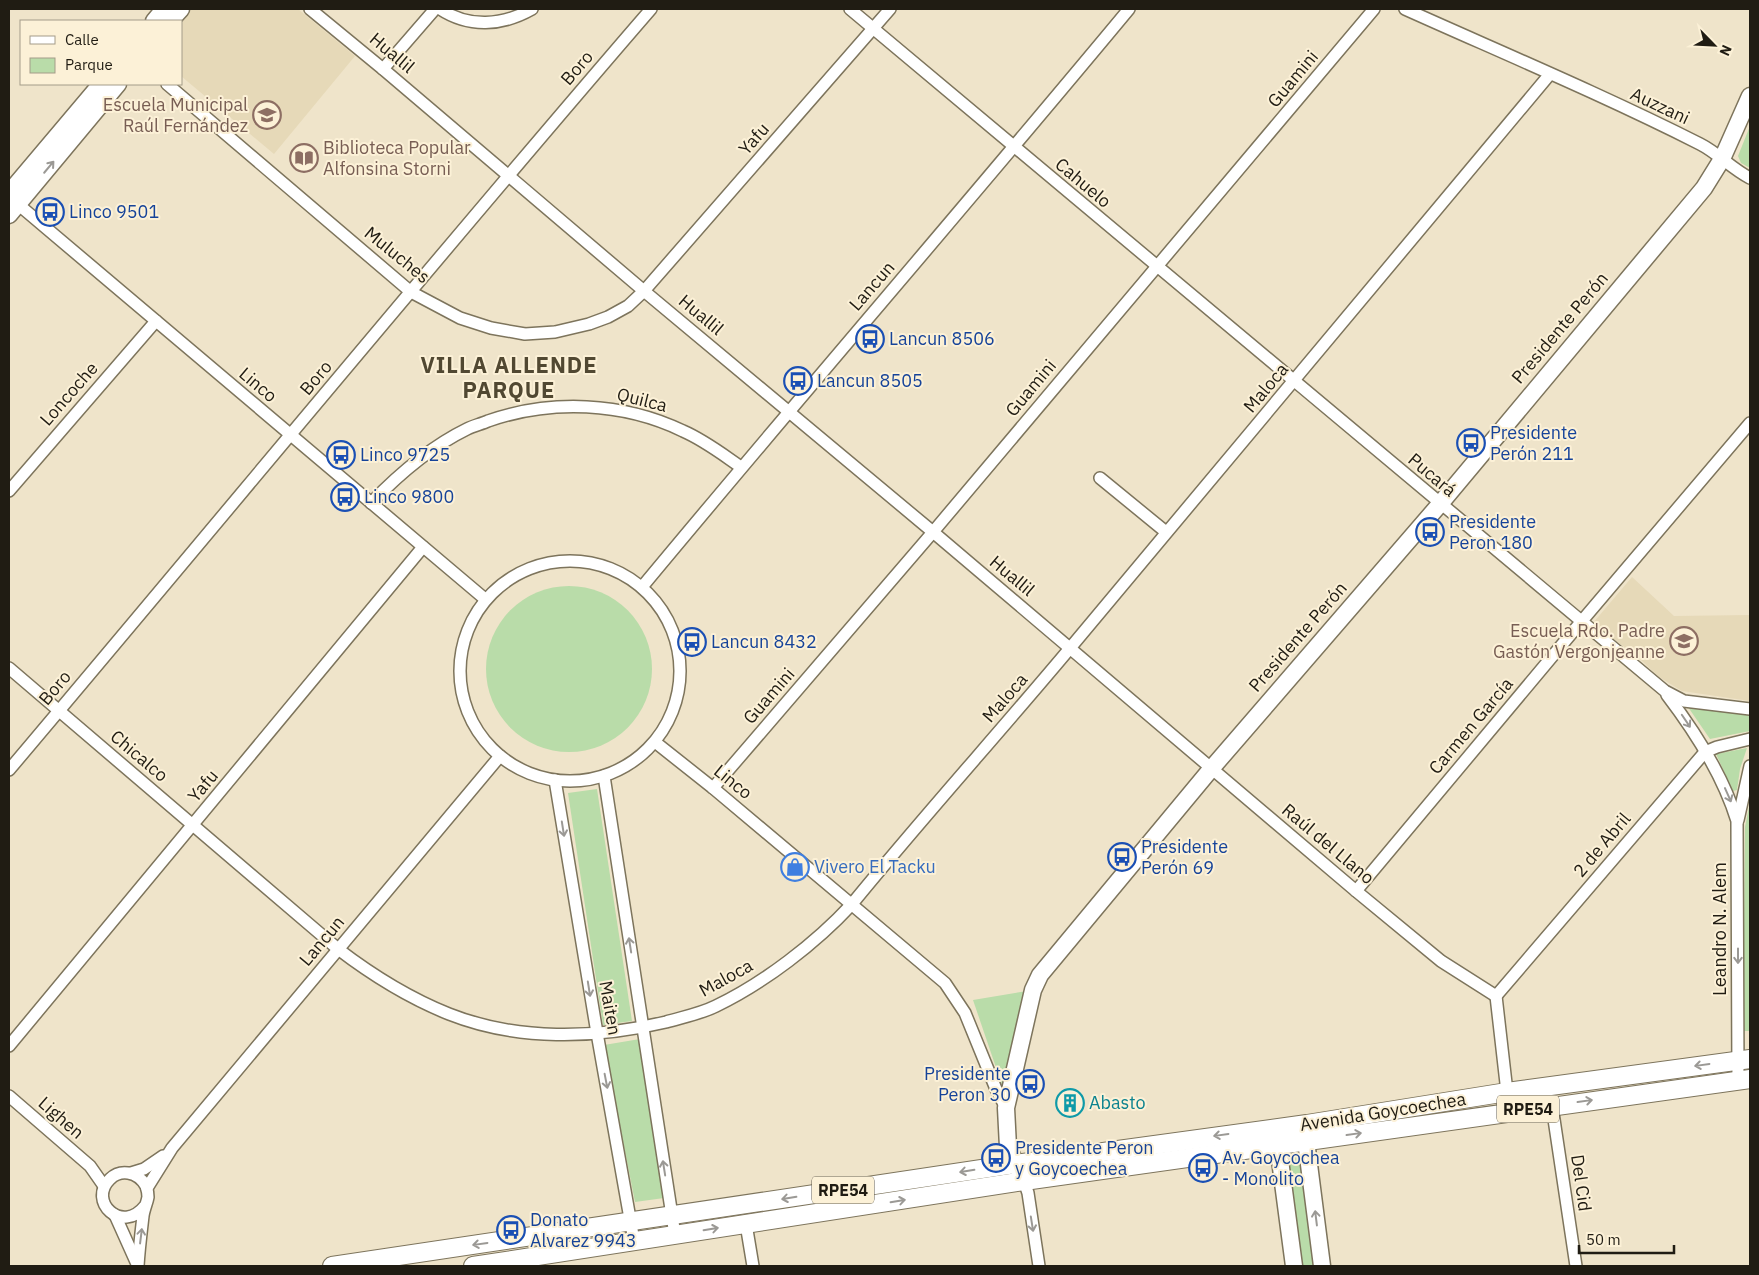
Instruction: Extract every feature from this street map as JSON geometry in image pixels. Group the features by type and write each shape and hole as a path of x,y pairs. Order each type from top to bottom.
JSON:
{"main road":[{"path":"155,20 164,9"},
{"path":"171,20 181,9"},
{"path":"11,202 100,85"},
{"path":"11,202 117,85"},
{"name":"Presidente Perón","path":"1024,1181 1008,1146 1006,1108 1033,990 1040,975 1211,769 1440,504 1704,188 1722,159 1750,96"},
{"name":"Avenida Goycoechea","path":"1015,1164 1307,1124 1507,1092 1744,1060"},
{"name":"Avenida Goycoechea","path":"1024,1181 1291,1141 1744,1080"},
{"path":"1294,1266 1291,1141 1307,1124"},
{"path":"1269,1129 1291,1141 1322,1266"},
{"name":"RPE54","path":"332,1266 1015,1164"},
{"name":"RPE54","path":"473,1266 1024,1181"}],"street":[{"name":"Huallil","path":"310,9 1070,648"},
{"path":"383,69 435,9"},
{"path":"440,9 459,18 484,23 510,20 532,9"},
{"name":"Boro","path":"9,770 412,292 508,174 651,9"},
{"name":"Cahuelo","path":"850,9 1295,382"},
{"name":"Yafu","path":"644,291 890,9"},
{"name":"Lancun","path":"642,587 788,411 1014,148 1129,9"},
{"name":"Guamini","path":"713,788 933,532 1374,9"},
{"name":"Auzzani","path":"1405,9 1701,144 1750,178"},
{"name":"Maloca","path":"338,949 384,981 449,1014 507,1030 548,1034 597,1033 642,1028 695,1014 737,995 784,964 833,925 852,904 1295,382 1550,74"},
{"name":"Muluches","path":"168,85 412,292 460,318 491,328 525,334 555,332 589,324 608,317 628,306 644,291"},
{"name":"Linco","path":"11,202 156,321 485,599"},
{"name":"Loncoche","path":"9,491 156,321"},
{"name":"Pucará","path":"1295,382 1664,691 1684,701 1750,709"},
{"name":"Quilca","path":"371,503 399,474 427,453 467,429 510,414 552,407 580,406 609,409 648,417 683,430 705,442 741,467"},
{"name":"Carmen García","path":"1356,891 1750,423"},
{"path":"1100,478 1166,532"},
{"name":"Yafu","path":"9,1046 423,547"},
{"path":"559,561 589,562 617,571 642,587 658,605 671,626 678,650 680,675 677,700 667,723 655,742 639,757 622,768 604,776 580,781 555,780 535,776 516,768 500,756 476,727 467,710 461,683 462,655 469,628 485,599 505,583 531,568 559,561"},
{"name":"Raúl del Llano","path":"1070,648 1440,961 1496,996"},
{"name":"Chicalco","path":"9,668 338,949"},
{"name":"Leandro N. Alem","path":"1664,691 1684,716 1705,752 1730,797 1737,821 1744,1080"},
{"path":"1705,752 1716,747 1750,739"},
{"name":"Linco","path":"655,742 713,788 945,983 965,1013 996,1089 1006,1108"},
{"name":"2 de Abril","path":"1496,996 1705,752"},
{"name":"Lancun","path":"138,1266 148,1194 147,1188 172,1148 500,756"},
{"name":"Leandro N. Alem","path":"1737,821 1750,766"},
{"name":"Maiten","path":"604,776 675,1235"},
{"name":"Maiten","path":"555,780 634,1242"},
{"path":"1496,996 1507,1092"},
{"name":"Lighen","path":"9,1096 90,1166 104,1186"},
{"name":"Del Cid","path":"1552,1106 1576,1266"},
{"name":"Lancun","path":"138,1266 115,1216 105,1206 103,1200 104,1186 108,1180 125,1173 144,1169 153,1164 172,1148"},
{"name":"Lighen","path":"90,1166 125,1173"},
{"path":"125,1173 138,1176 147,1188"},
{"path":"1024,1181 1028,1193 1039,1266"},
{"path":"115,1216 128,1218 135,1216 145,1206"},
{"path":"746,1224 753,1266"}],"shaded area":[{"name":"Escuela Municipal Raúl Fernández","path":"188,9 298,9 355,56 274,154 182,77 182,20 179,20"},
{"name":"Escuela Rdo. Padre Gastón Vergonjeanne","path":"1632,577 1674,616 1750,615 1750,701 1682,691 1659,677 1641,660 1593,623"}],"green space":[{"path":"1750,126 1750,168 1741,163 1738,156"},
{"path":"577,586 601,592 628,610 646,637 651,653 651,685 646,701 628,728 615,738 593,749 561,752 537,746 516,733 505,722 489,693 486,661 492,637 505,616 516,605 545,589"},
{"path":"1688,707 1750,713 1750,731 1710,739"},
{"path":"1747,748 1740,769 1737,790 1733,791 1716,754"},
{"path":"597,789 632,1021 603,1025 568,793"},
{"path":"1750,802 1750,1031 1743,1031 1745,827"},
{"path":"1033,990 1004,1091 973,1000"},
{"path":"640,1039 664,1198 635,1202 604,1045"},
{"path":"1301,1152 1318,1266 1299,1266 1286,1154"}],"place":[{"name":"Escuela Municipal Raúl Fernández","path":"267,115"},
{"name":"Biblioteca Popular Alfonsina Storni","path":"304,158"},
{"name":"Linco 9501","path":"50,212"},
{"name":"Lancun 8506","path":"870,339"},
{"name":"Lancun 8505","path":"798,381"},
{"name":"Presidente Perón 211","path":"1471,443"},
{"name":"Linco 9725","path":"341,455"},
{"name":"Linco 9800","path":"345,497"},
{"name":"Presidente Peron 180","path":"1430,532"},
{"name":"Escuela Rdo. Padre Gastón Vergonjeanne","path":"1684,641"},
{"name":"Lancun 8432","path":"692,642"},
{"name":"Presidente Perón 69","path":"1122,857"},
{"name":"Vivero El Tacku","path":"795,867"},
{"name":"Presidente Peron 30","path":"1030,1084"},
{"name":"Abasto","path":"1070,1103"},
{"name":"Presidente Peron y Goycoechea","path":"996,1158"},
{"name":"Av. Goycochea - Monolito","path":"1203,1168"},
{"name":"Donato Alvarez 9943","path":"511,1230"}],"district":[{"name":"VILLA ALLENDE PARQUE","path":"509,378"}]}
